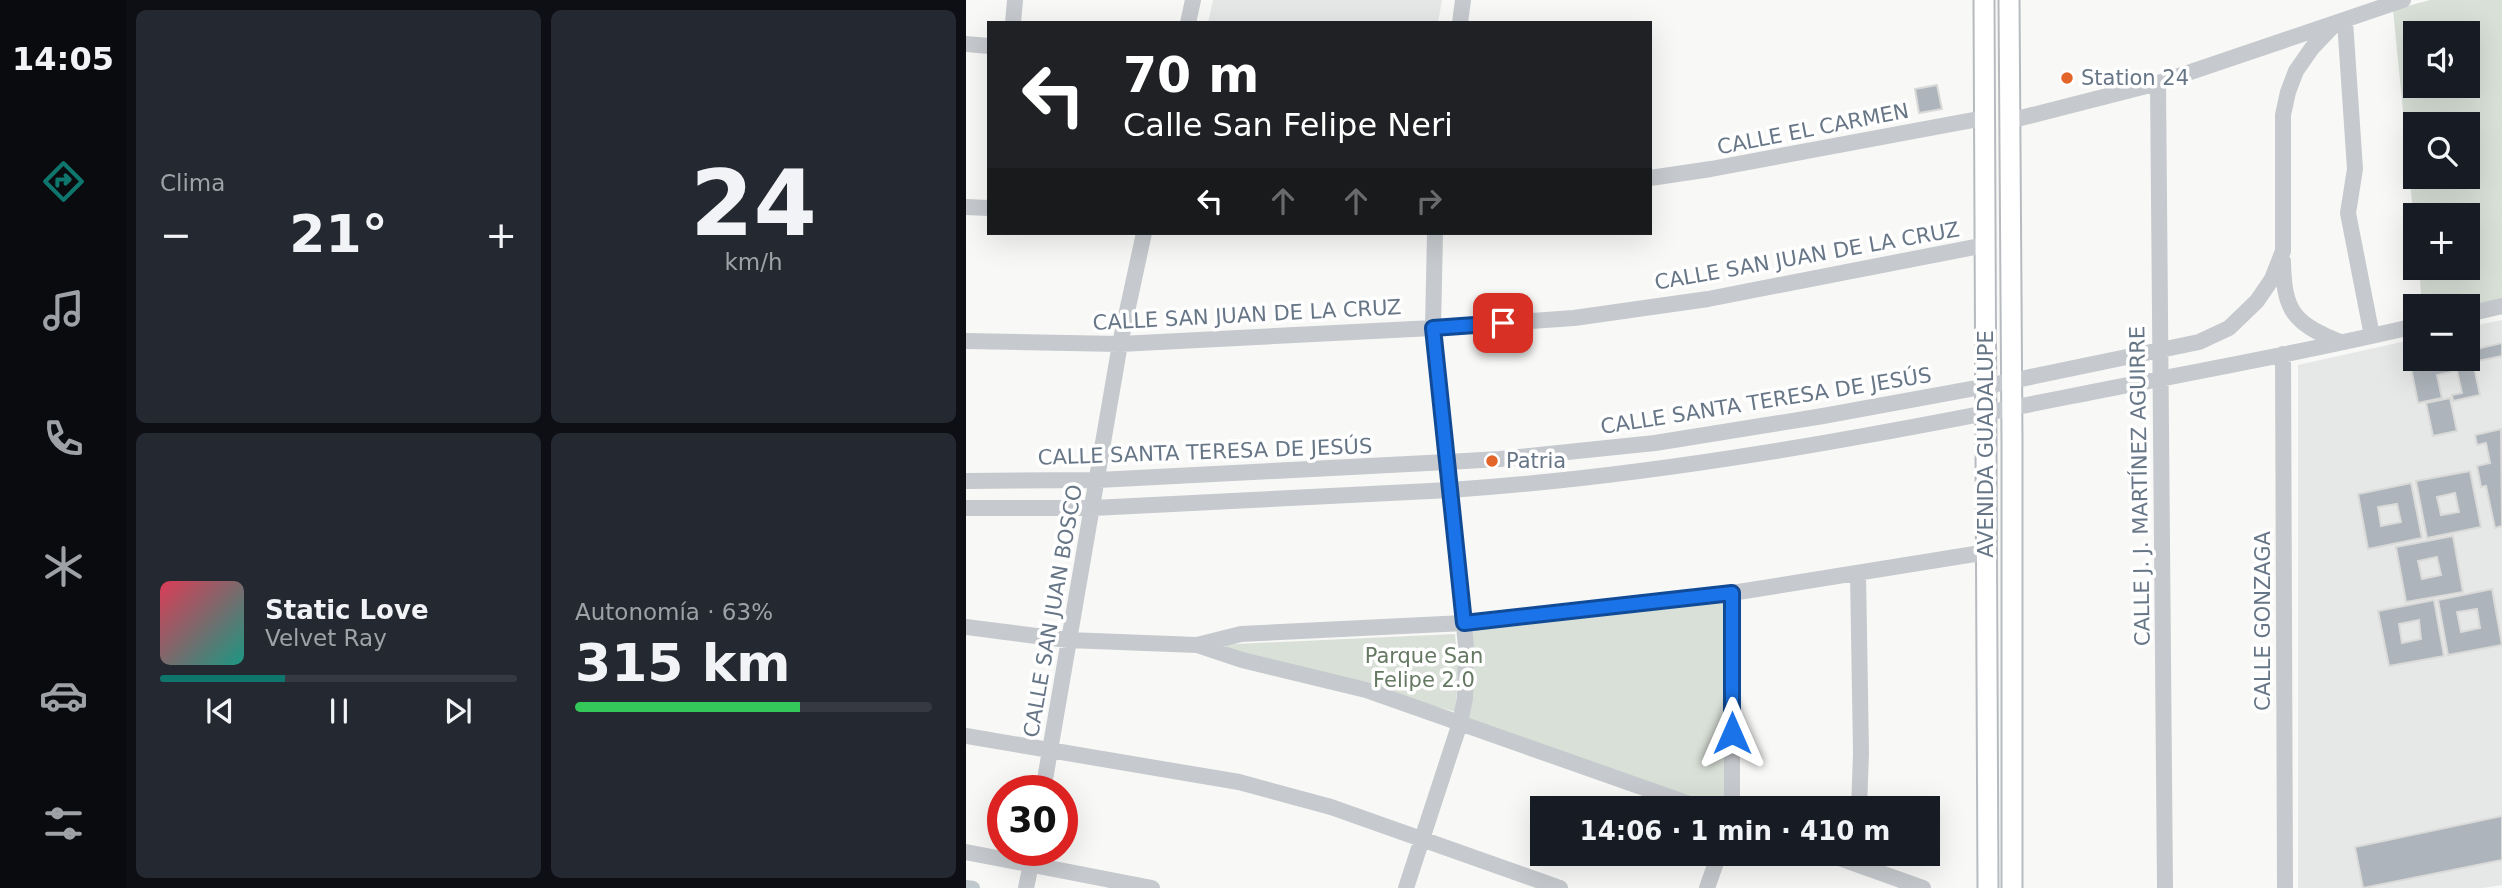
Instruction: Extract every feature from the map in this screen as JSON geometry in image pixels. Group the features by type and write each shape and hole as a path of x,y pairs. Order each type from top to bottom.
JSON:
{"main road":[{"name":"AVENIDA GUADALUPE","path":"1983,0 1988,888"},
{"name":"AVENIDA GUADALUPE","path":"2008,0 2012,888"}],"street":[{"path":"1013,21 1015,0"},
{"path":"1188,21 1193,0"},
{"path":"1460,21 1463,0"},
{"path":"2009,121 2158,83 2403,0"},
{"path":"2339,23 2356,169 2348,213 2372,336"},
{"name":"CALLE SANTA TERESA DE JESÚS","path":"966,481 1098,480 1447,462 1655,443 1987,386 2199,342 2229,328 2256,301 2272,279 2283,251 2283,115 2288,92 2304,60 2339,23"},
{"path":"966,44 987,46"},
{"name":"CALLE J. J. MARTÍNEZ AGUIRRE","path":"2158,83 2165,888"},
{"name":"CALLE EL CARMEN","path":"1652,178 1983,118"},
{"path":"966,207 987,208"},
{"name":"CALLE SAN JUAN BOSCO","path":"1046,775 1120,344 1144,235"},
{"path":"1406,888 1460,723 1467,674 1433,328 1435,235"},
{"name":"CALLE SAN JUAN DE LA CRUZ","path":"966,341 1120,344 1574,318 1708,299 1985,245"},
{"path":"2283,251 2284,284 2290,307 2308,328 2340,342"},
{"path":"2480,311 2502,306"},
{"path":"966,508 1093,508 1450,490 1500,487 1657,468 1826,442 1986,413 2403,329"},
{"name":"CALLE GONZAGA","path":"2283,354 2285,888"},
{"path":"1197,645 1241,634 1464,623 1732,593 1987,552"},
{"path":"1858,573 1859,796"},
{"path":"1732,593 1732,796"},
{"path":"966,627 1068,640 1197,645 1242,660 1366,690 1667,796"},
{"path":"966,736 1239,782 1331,807 1560,888"},
{"path":"966,852 987,854"},
{"path":"1026,885 1030,866"},
{"path":"1064,866 1152,888"},
{"path":"1707,888 1715,866"},
{"path":"1874,866 1923,888"}],"shaded area":[{"path":"1213,0 1442,0 1438,21 1208,21"},
{"path":"2502,320 2502,885 2483,888 2298,888 2298,365 2403,342 2403,371 2480,371 2480,325"}],"green space":[{"path":"2430,0 2502,0 2502,299 2480,304 2480,294 2421,294 2420,280 2480,280 2480,203 2412,203 2411,189 2480,189 2480,112 2403,112 2393,10"},
{"path":"1727,599 1730,796 1674,796 1463,718 1468,626"},
{"name":"Parque San Felipe 2.0","path":"1455,634 1458,668 1456,712 1214,645"}],"building":[{"path":"1937,85 1942,109 1919,113 1915,89"},
{"path":"2502,343 2502,356 2480,361 2480,348"},
{"path":"2412,371 2457,371 2437,375 2442,398 2418,403"},
{"path":"2457,371 2475,371 2480,395 2453,401 2452,395 2462,393"},
{"path":"2450,398 2457,431 2433,436 2426,403"},
{"path":"2501,429 2502,526 2495,528 2486,486 2481,487 2477,466 2490,463 2486,443 2477,445 2475,435"},
{"path":"2470,471 2481,527 2427,538 2416,481","holes":["2455,493 2459,512 2441,515 2437,497"]},
{"path":"2411,483 2422,538 2368,549 2358,494","holes":["2397,504 2401,522 2381,526 2378,507"]},
{"path":"2453,536 2463,592 2406,602 2396,547","holes":["2437,557 2441,575 2422,579 2418,561"]},
{"path":"2492,589 2502,645 2448,655 2438,600","holes":["2477,609 2480,628 2461,632 2457,612"]},
{"path":"2434,600 2444,656 2389,666 2378,611","holes":["2419,620 2421,639 2402,643 2399,624"]},
{"path":"2502,816 2502,860 2363,888 2355,847"}],"waterway":[{"path":"966,887 973,888"}],"place":[{"name":"Station 24","path":"2067,78"},
{"name":"Patria","path":"1492,461"}],"route":[{"path":"1503,323 1433,328 1464,623 1732,593 1732,733"}]}
